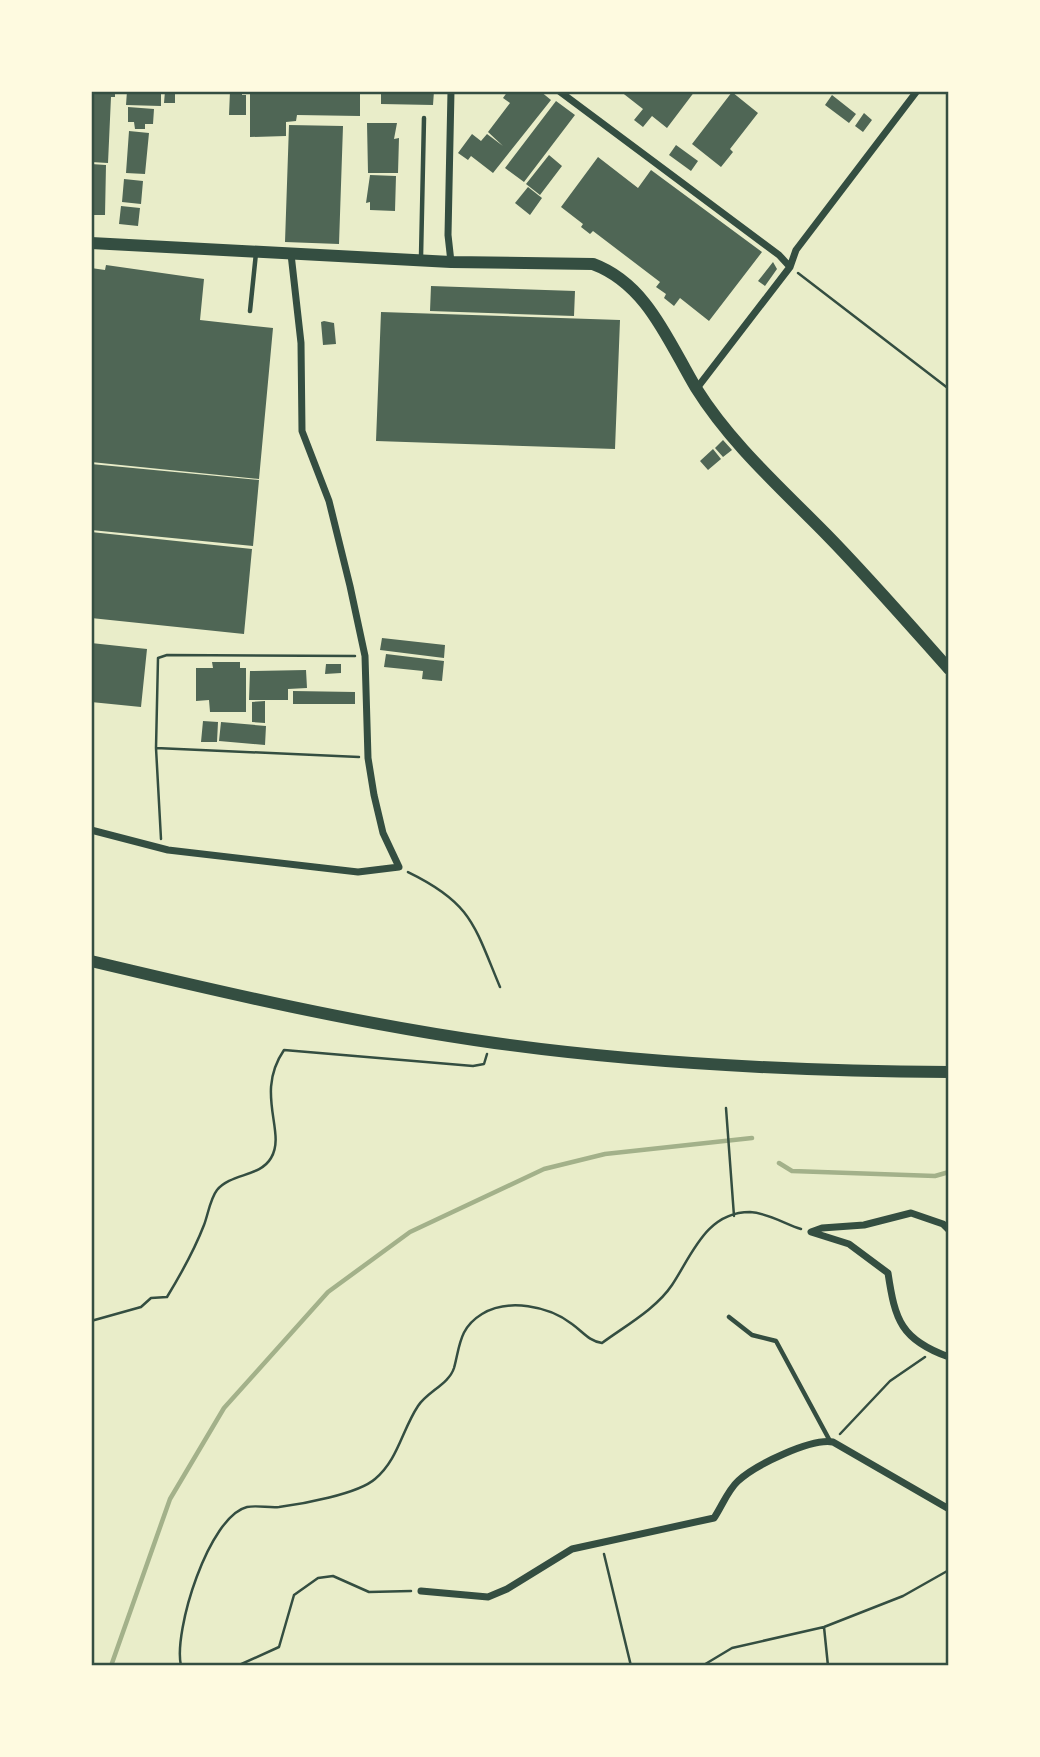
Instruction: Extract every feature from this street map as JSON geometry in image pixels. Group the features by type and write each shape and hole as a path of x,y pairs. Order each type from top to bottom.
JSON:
{"main road":[{"path":"91,243 421,261 593,264 614,272 635,289 696,388 741,448 848,558 949,669"},
{"path":"91,961 341,1018 495,1043 725,1065 838,1072 949,1072"}],"street":[{"path":"451,91 448,235 451,262"},
{"path":"559,91 779,255 789,267"},
{"path":"696,388 789,267 796,250 917,91"},
{"path":"91,830 162,849 358,872 399,867 383,833 368,758 365,656 337,531 302,431 302,352 291,254"},
{"path":"811,1233 822,1228 864,1225 911,1213 943,1224 949,1230"},
{"path":"811,1233 860,1250 888,1273 893,1306 901,1326 913,1340 949,1357"},
{"path":"421,1591 488,1597 507,1590 572,1549 714,1518 737,1482 748,1473 820,1439 831,1441 949,1509"}],"lane":[{"path":"421,261 424,118"},
{"path":"250,311 256,252"},
{"path":"729,1317 752,1335 776,1341 831,1441"}],"path":[{"path":"789,267 949,389"},
{"path":"162,849 156,748 158,658 167,655 365,656"},
{"path":"156,748 368,758"},
{"path":"399,867 450,895 468,914 500,987"},
{"path":"91,1321 141,1307 151,1298 167,1297 195,1245 217,1191 232,1179 260,1169 271,1159 276,1144 269,1080 284,1050 473,1066 484,1064 487,1054"},
{"path":"726,1108 734,1216"},
{"path":"181,1666 181,1635 189,1596 207,1549 237,1512 247,1507 306,1502 375,1480 396,1454 418,1406 454,1369 455,1352 464,1332 482,1313 510,1305 525,1305 571,1322 593,1342 602,1343 652,1305 671,1286 691,1249 707,1230 734,1216 750,1212 811,1233"},
{"path":"831,1441 890,1381 933,1351"},
{"path":"601,1541 631,1666"},
{"path":"702,1666 732,1648 824,1627 903,1596 949,1570"},
{"path":"237,1666 249,1664 279,1647 294,1595 318,1578 333,1576 369,1592 421,1591"},
{"path":"824,1627 828,1666"}],"building":[{"path":"91,91 115,91 115,97 111,97 108,163 91,162"},
{"path":"127,91 161,91 161,106 126,105"},
{"path":"165,91 175,91 175,103 164,103"},
{"path":"230,91 242,91 242,95 246,95 246,115 229,115"},
{"path":"250,91 360,91 360,116 297,115 296,121 286,122 286,136 250,137"},
{"path":"381,91 434,91 433,105 381,104"},
{"path":"508,91 540,91 551,100 493,173 471,156 468,160 458,153 472,134 481,141 487,134 503,146 488,132 510,103 503,98"},
{"path":"620,91 695,91 667,128 652,116 643,127 634,120 643,109"},
{"path":"732,92 758,113 730,149 733,152 721,167 692,144"},
{"path":"832,95 856,114 849,123 825,105"},
{"path":"556,101 575,115 524,182 505,168"},
{"path":"128,107 154,109 153,124 145,124 145,129 135,129 134,122 128,122"},
{"path":"864,113 872,120 863,132 855,126"},
{"path":"367,123 397,123 394,139 399,138 398,173 368,173"},
{"path":"289,125 343,126 339,244 285,242"},
{"path":"129,131 149,133 145,174 126,173"},
{"path":"676,145 698,161 691,171 669,155"},
{"path":"549,155 562,166 540,195 526,184"},
{"path":"598,157 638,188 651,170 762,252 709,321 680,298 674,306 664,298 666,294 656,287 660,282 593,231 590,234 581,227 583,224 561,207"},
{"path":"91,164 106,165 105,215 91,215"},
{"path":"370,175 396,176 395,211 370,210 370,202 366,203"},
{"path":"124,179 143,181 141,204 122,202"},
{"path":"528,187 542,198 530,215 515,203"},
{"path":"121,206 140,208 138,226 119,224"},
{"path":"773,262 777,269 765,286 758,281"},
{"path":"106,265 204,279 200,320 273,328 259,479 91,462 91,268 105,270"},
{"path":"431,286 575,291 574,316 430,311"},
{"path":"381,312 620,320 615,449 376,441"},
{"path":"321,322 334,323 336,344 323,345"},
{"path":"723,440 732,450 723,457 715,448"},
{"path":"713,449 721,459 708,470 700,461"},
{"path":"91,464 259,480 253,546 91,530"},
{"path":"91,532 252,549 244,634 91,618"},
{"path":"382,638 445,645 444,658 380,650"},
{"path":"91,643 147,649 141,707 91,702"},
{"path":"386,654 444,661 442,681 422,679 423,671 384,667"},
{"path":"212,662 240,662 240,668 246,668 246,712 210,712 209,700 196,701 196,668 213,668"},
{"path":"326,664 341,664 341,673 325,674"},
{"path":"306,670 307,688 288,689 288,700 249,700 250,671"},
{"path":"293,691 355,692 355,704 293,704"},
{"path":"265,701 265,723 252,722 252,702"},
{"path":"203,721 218,722 217,742 201,742"},
{"path":"221,722 266,726 265,745 219,741"}],"waterway":[{"path":"111,1666 170,1499 224,1408 328,1292 410,1232 544,1169 605,1154 752,1138"},
{"path":"779,1163 792,1171 935,1176 949,1172"}]}
